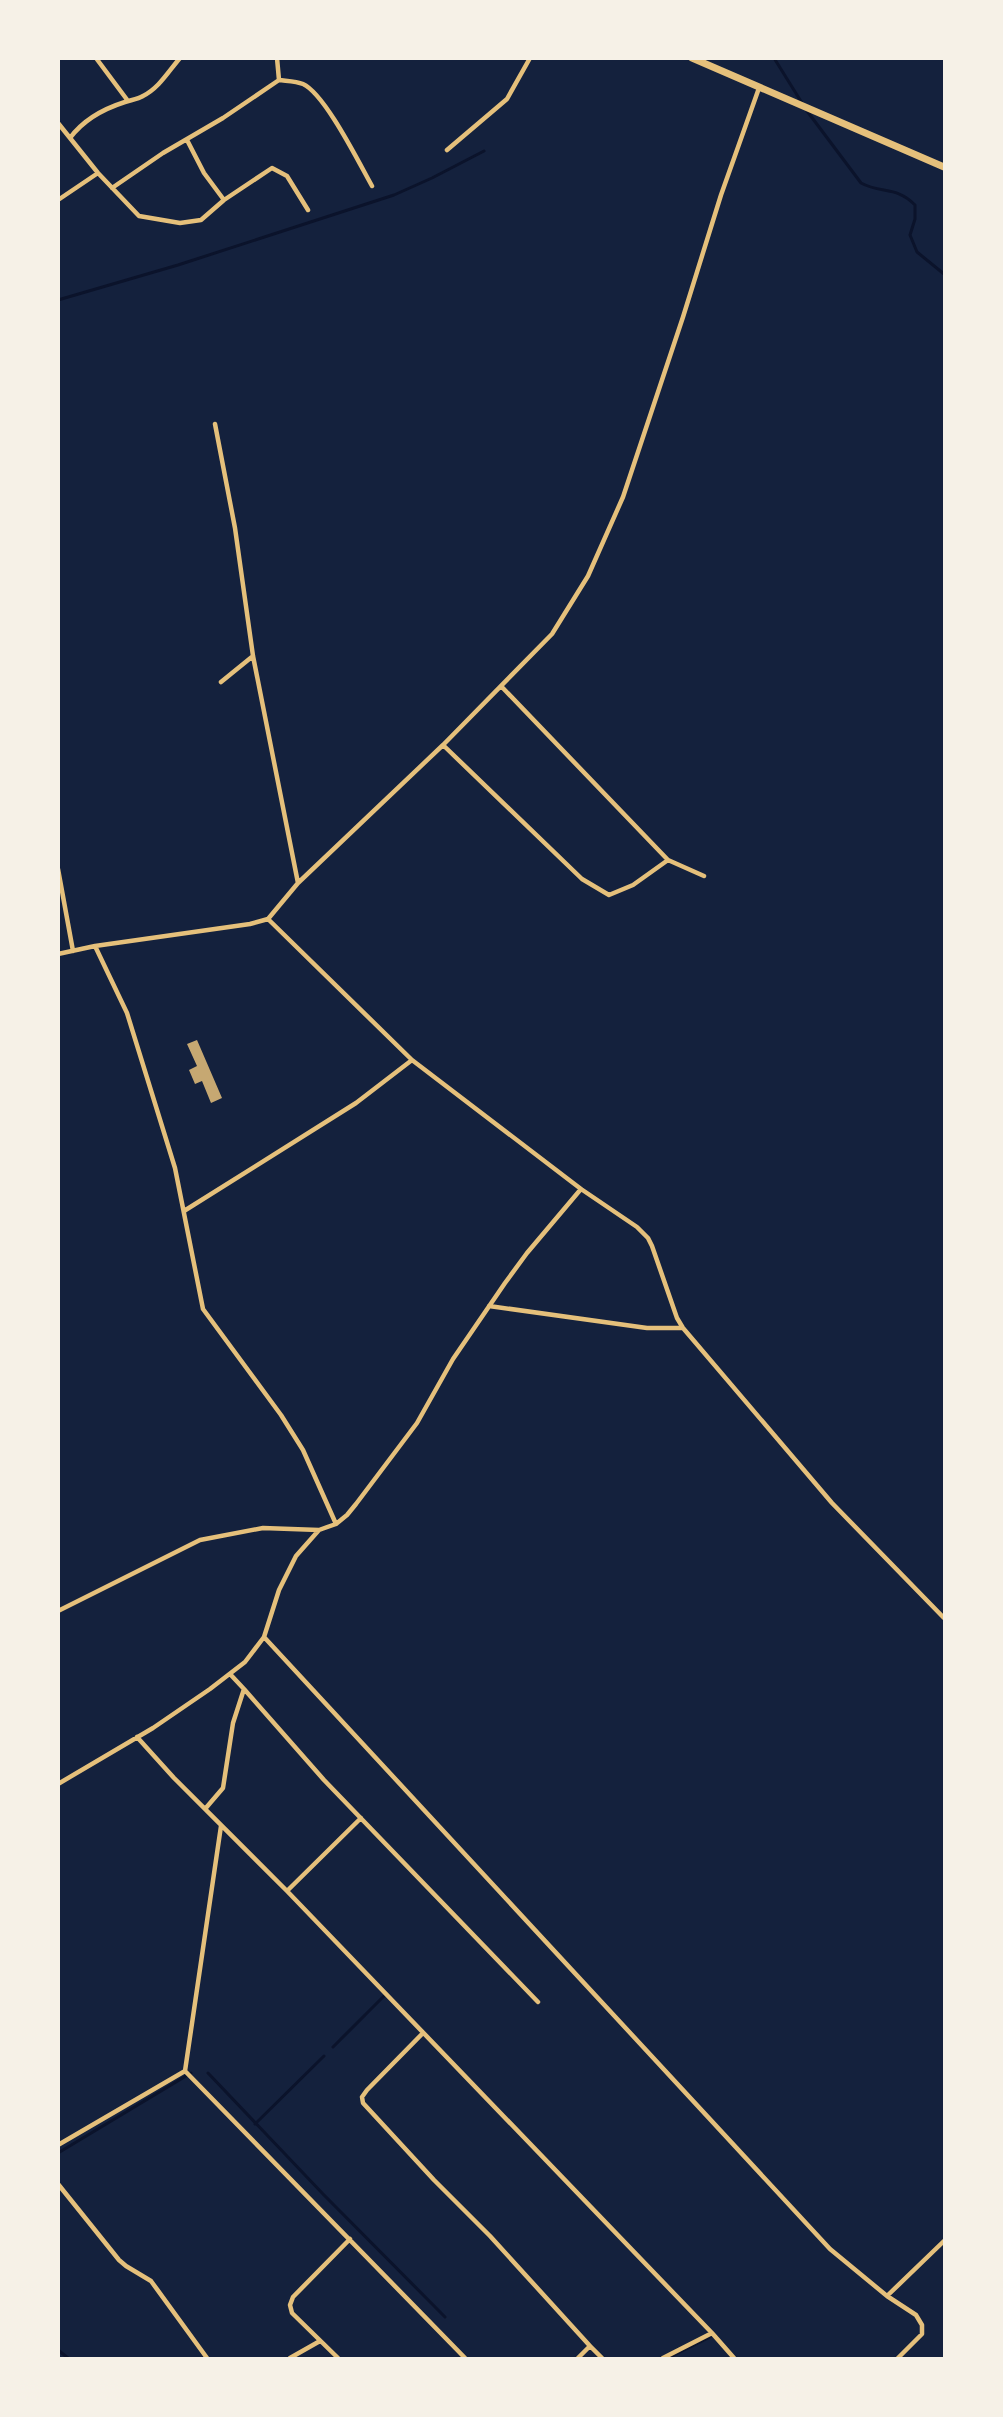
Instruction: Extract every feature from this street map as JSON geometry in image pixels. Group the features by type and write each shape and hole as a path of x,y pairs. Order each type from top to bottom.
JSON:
{"main road":[{"path":"692,58 945,167"}],"street":[{"path":"96,58 128,101"},
{"path":"70,138 80,124 89,118 142,97 158,85 180,58"},
{"path":"277,58 279,80"},
{"path":"447,150 507,99 530,58"},
{"path":"112,188 279,80 304,84 311,90 335,122 372,186"},
{"path":"58,954 95,946 250,924 267,919 298,883 443,745 552,634 588,576 623,497 683,317 720,195 759,88"},
{"path":"58,123 98,173 139,216 180,223 201,220 224,200 272,168 287,176 308,210"},
{"path":"187,140 204,173 224,200"},
{"path":"58,200 98,173"},
{"path":"215,424 235,528 253,656 298,883"},
{"path":"221,682 253,656"},
{"path":"501,686 668,860 704,876"},
{"path":"443,745 582,879 609,895 633,885 668,860"},
{"path":"58,869 72,951"},
{"path":"267,919 412,1060 581,1189 637,1227 648,1238 677,1318 683,1328 832,1503 945,1618"},
{"path":"95,946 127,1013 175,1168 203,1309 297,1442 336,1524"},
{"path":"184,1211 356,1103 412,1060"},
{"path":"58,1611 200,1540 262,1528 318,1530 336,1524 357,1504 417,1423 453,1359 526,1253 581,1189"},
{"path":"489,1306 647,1328 683,1328"},
{"path":"59,1781 179,1711 245,1662 264,1637 286,1574 296,1557 318,1530"},
{"path":"264,1637 830,2249 887,2296 916,2315 922,2325 922,2334 898,2358"},
{"path":"230,1674 324,1780 538,2002"},
{"path":"205,1809 223,1788 233,1723 244,1689"},
{"path":"137,1737 158,1762 287,1891 734,2358"},
{"path":"287,1891 361,1818"},
{"path":"185,2071 221,1826"},
{"path":"423,2033 367,2090 362,2097 363,2103 602,2358"},
{"path":"58,2145 185,2071"},
{"path":"185,2071 465,2358"},
{"path":"58,2184 119,2260 151,2281 207,2358"},
{"path":"338,2358 292,2313 290,2305 293,2296 350,2239"},
{"path":"887,2296 945,2241"},
{"path":"663,2358 712,2333"},
{"path":"290,2358 320,2341"},
{"path":"578,2358 590,2346"}],"building":[{"path":"197,1040 222,1098 211,1103 202,1081 195,1084 189,1070 197,1066 187,1044"}],"waterway":[{"path":"774,58 802,103"},
{"path":"807,111 861,183 902,195 915,205 915,219 910,235 917,252 944,274"},
{"path":"58,300 178,265 394,195 484,151"},
{"path":"333,2047 386,1994"},
{"path":"255,2124 324,2056"},
{"path":"58,2153 191,2073"},
{"path":"208,2073 323,2194 445,2317"},
{"path":"668,2358 710,2337"},
{"path":"58,2350 68,2358"}]}
